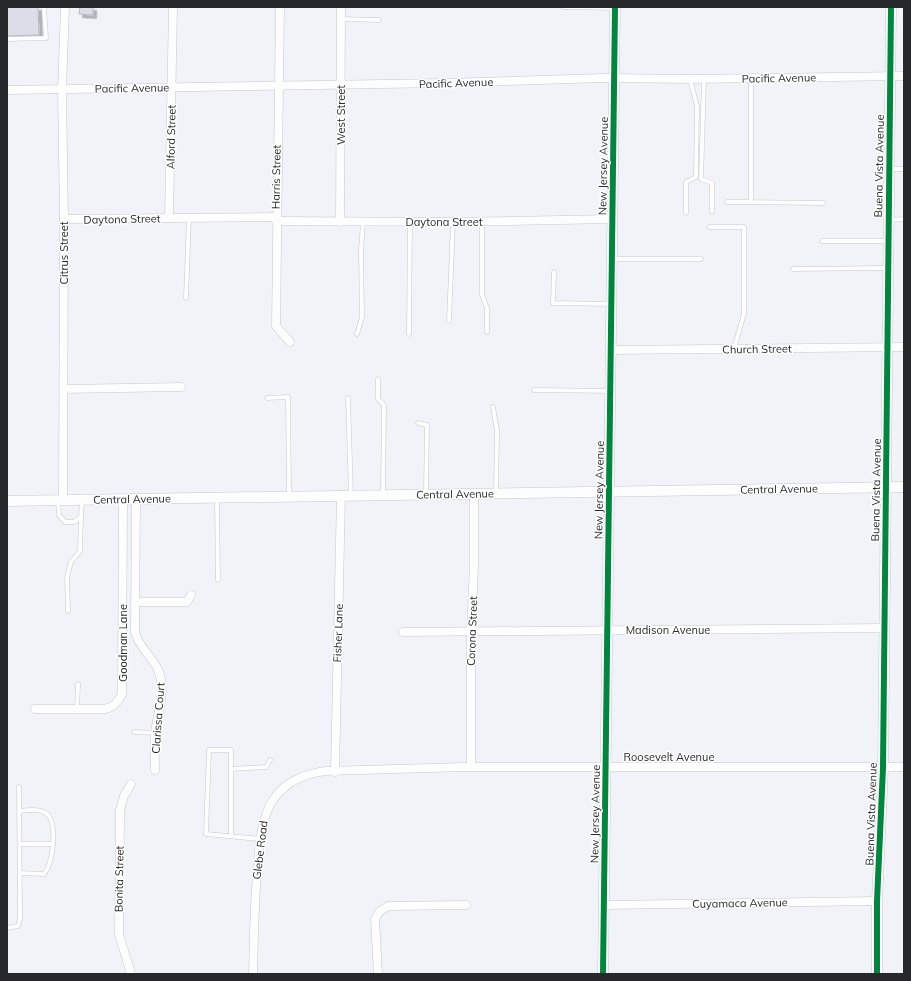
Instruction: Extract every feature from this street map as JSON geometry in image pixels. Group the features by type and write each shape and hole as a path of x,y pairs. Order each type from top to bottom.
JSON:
{"street":[{"name":"Citrus Street","path":"61,500 64,388 62,89 65,7"},
{"name":"Alford Street","path":"169,218 173,7"},
{"name":"Harris Street","path":"280,7 276,219 276,326 290,342"},
{"name":"West Street","path":"340,222 341,7"},
{"name":"Buena Vista Avenue","path":"877,974 877,902 883,768 891,7"},
{"name":"New Jersey Avenue","path":"603,974 615,8"},
{"name":"Pacific Avenue","path":"7,90 341,85 614,78 704,79 904,76"},
{"name":"Daytona Street","path":"64,219 189,218 276,219 340,222 453,222 612,219"},
{"name":"Church Street","path":"611,350 904,347"},
{"path":"64,388 181,387"},
{"name":"Central Avenue","path":"7,501 217,496 426,496 904,487"},
{"name":"Corona Street","path":"471,767 471,632 474,566 474,494"},
{"name":"Fisher Lane","path":"335,772 346,495"},
{"name":"Goodman Lane","path":"36,709 111,708 119,702 122,694 123,499"},
{"name":"Clarissa Court","path":"136,499 135,632 137,641 152,658 162,679 161,698 155,733 155,770"},
{"path":"135,602 187,602 191,595"},
{"name":"Madison Avenue","path":"403,632 884,628"},
{"name":"Roosevelt Avenue","path":"335,772 471,767 904,767"},
{"name":"Glebe Road","path":"253,974 254,908 260,839 265,814 281,791 289,784 306,775 335,772"},
{"name":"Bonita Street","path":"130,974 119,934 120,810 124,796 131,784"},
{"name":"Cuyamaca Avenue","path":"603,905 877,902"},
{"path":"378,974 375,919 379,912 384,908 388,906 466,905"}],"lane":[{"path":"7,39 46,38 44,7"},
{"path":"563,7 615,8"},
{"path":"341,19 379,20"},
{"path":"752,78 752,202"},
{"path":"686,213 686,182 696,177 697,106 690,79"},
{"path":"704,79 701,179 712,183 712,212"},
{"path":"889,169 904,169"},
{"path":"726,202 823,203"},
{"path":"186,298 189,218"},
{"path":"888,220 904,219"},
{"path":"482,221 482,295 487,308 487,332"},
{"path":"357,334 362,317 361,251 363,222"},
{"path":"409,334 410,222"},
{"path":"449,321 453,222"},
{"path":"709,227 744,227 744,314 734,349"},
{"path":"822,241 888,241"},
{"path":"612,259 701,259"},
{"path":"793,268 888,268"},
{"path":"554,272 553,303 611,304"},
{"path":"378,379 378,399 384,405 383,495"},
{"path":"534,390 610,391"},
{"path":"267,398 288,397 289,496"},
{"path":"346,495 348,398"},
{"path":"493,407 497,431 496,494"},
{"path":"418,423 426,425 426,496"},
{"path":"217,496 218,580"},
{"path":"61,500 59,515 65,522 74,522 81,517"},
{"path":"68,611 67,577 71,562 80,551 82,500"},
{"path":"77,709 78,684"},
{"path":"134,732 155,733"},
{"path":"231,836 231,750 209,750 206,834 260,839"},
{"path":"231,769 266,767 270,760"},
{"path":"7,928 15,928 20,924 19,787"},
{"path":"20,811 40,810 47,813 51,820 52,844 51,862 44,874 20,873"},
{"path":"20,844 52,844"}],"building":[{"path":"7,7 38,7 39,35 7,36"},
{"path":"80,7 93,7 93,15 79,14"}],"cycle path":[{"path":"603,974 615,7"},
{"path":"877,974 877,901 883,768 891,7"}]}
